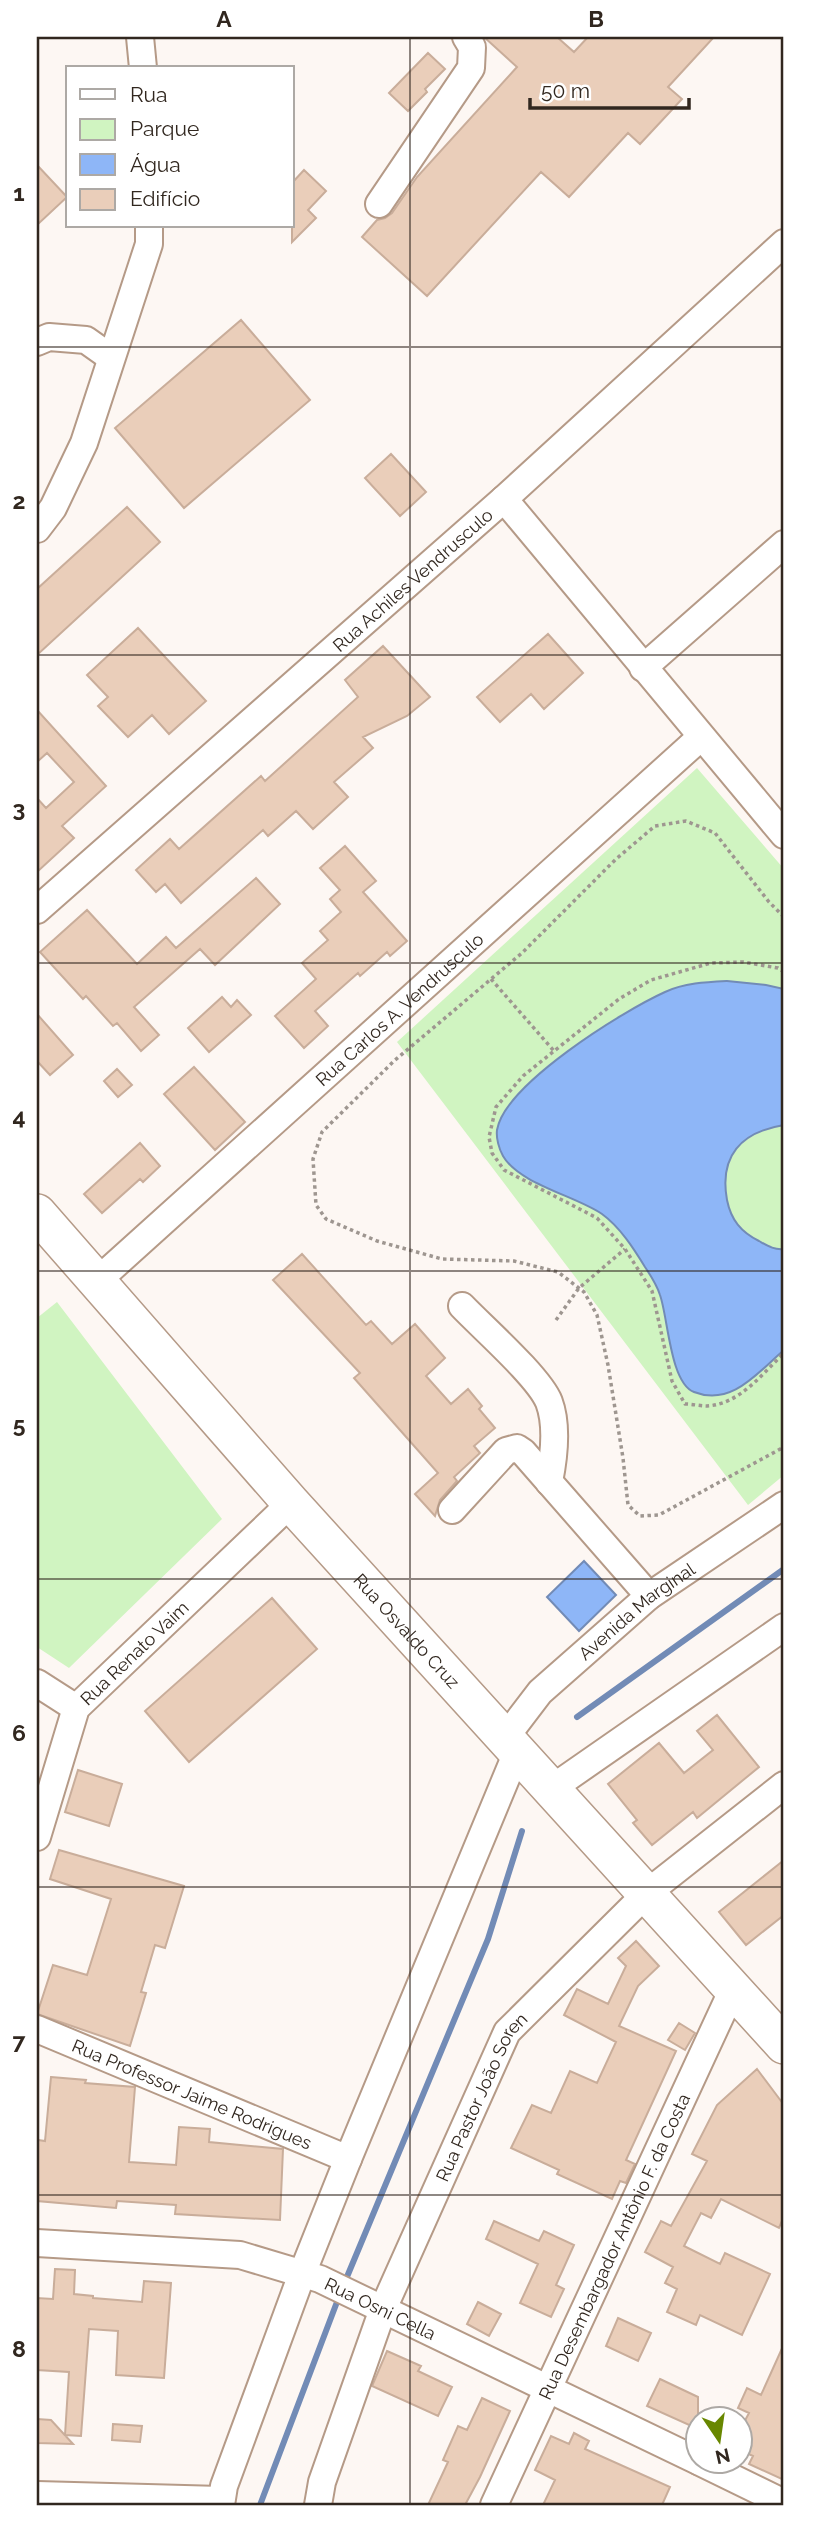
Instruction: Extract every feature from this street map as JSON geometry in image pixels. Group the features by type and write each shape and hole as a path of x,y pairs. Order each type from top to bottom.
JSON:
{"highway":[{"name":"Rua Osvaldo Cruz","path":"37,1213 291,1503 733,1989 779,2030"}],"street":[{"path":"140,37 143,66"},
{"path":"379,204 471,68 472,47 466,37"},
{"path":"37,529 53,508 84,443 149,244 149,228"},
{"name":"Rua Achiles Vendrusculo","path":"37,910 504,499 784,243"},
{"path":"37,341 49,337 86,340 110,357"},
{"path":"504,499 701,737 783,831"},
{"path":"643,667 784,544"},
{"name":"Rua Carlos A. Vendrusculo","path":"96,1282 701,737"},
{"path":"462,1306 543,1390 551,1409 555,1455 549,1482"},
{"path":"452,1510 511,1448 517,1448 649,1596"},
{"name":"Rua Renato Vaim","path":"37,1837 76,1708 291,1503"},
{"name":"Avenida Marginal","path":"511,1745 540,1692 649,1596 784,1505"},
{"path":"551,1788 784,1627"},
{"path":"37,1683 76,1708"},
{"path":"37,2495 221,2503 224,2486 311,2277 348,2159 511,1745"},
{"name":"Rua Pastor João Soren","path":"318,2505 321,2482 383,2309 507,2032 647,1893 784,1785"},
{"name":"Rua Desembargador Antônio F. da Costa","path":"494,2505 733,1989"},
{"name":"Rua Professor Jaime Rodrigues","path":"37,2029 348,2159"},
{"name":"Rua Osni Cella","path":"37,2243 240,2255 311,2277 359,2297 684,2454"},
{"name":"Rua Osni Cella","path":"729,2476 784,2503"}],"path":[{"path":"784,917 715,833 687,821 655,826 616,859 522,953 394,1061 323,1132 313,1159 316,1205 326,1219 377,1241 442,1259 514,1261 558,1272 583,1292 597,1315 619,1432 628,1505 640,1516 659,1515 784,1447"},
{"path":"784,972 778,968 743,962 711,963 651,980 619,999 523,1076 496,1107 489,1137 492,1153 504,1170 597,1218 625,1249 652,1291 672,1381 685,1404 708,1406 730,1399 755,1383 784,1353"},
{"path":"491,979 554,1051"},
{"path":"556,1320 579,1288 625,1249"}],"green space":[{"path":"697,768 784,869 784,1475 748,1505 397,1042"},
{"path":"57,1302 222,1519 69,1668 37,1647 37,1318"}],"water":[{"path":"727,981 784,989 784,1125 756,1133 736,1149 726,1171 725,1184 731,1214 742,1229 768,1246 784,1249 784,1350 744,1385 720,1395 708,1395 694,1392 680,1376 659,1291 621,1232 609,1219 591,1207 534,1182 511,1166 498,1143 497,1130 505,1112 521,1092 543,1071 595,1032 646,1001 672,989"},
{"path":"584,1561 616,1595 579,1631 547,1597"}],"building":[{"path":"484,37 557,37 574,52 588,37 714,37 668,87 682,99 640,144 628,133 569,197 541,172 427,296 362,237 377,220 392,213 417,177 517,67"},
{"path":"428,53 445,69 408,111 389,93"},
{"path":"37,165 66,198 37,225"},
{"path":"304,170 326,191 308,210 316,218 292,242 294,228 294,181"},
{"path":"241,320 310,400 184,508 115,428"},
{"path":"391,454 426,492 400,516 365,478"},
{"path":"127,507 160,542 37,655 37,589"},
{"path":"138,628 206,701 169,734 152,715 128,737 98,706 108,697 87,675"},
{"path":"548,634 583,673 544,709 531,694 500,722 477,697"},
{"path":"383,646 430,697 407,716 363,737 373,748 334,782 348,797 313,829 296,811 268,836 263,830 181,903 165,884 156,892 136,870 170,839 179,849 261,776 265,781 358,697 345,680"},
{"path":"37,710 106,786 62,826 74,838 37,872 37,798 46,808 74,782 47,753 37,762"},
{"path":"345,846 376,881 363,892 407,941 390,956 387,952 360,976 358,973 315,1011 328,1026 304,1048 275,1016 316,979 302,963 328,940 320,931 341,912 330,899 340,890 320,868"},
{"path":"256,878 280,904 215,965 200,949 134,1007 159,1035 141,1051 117,1023 113,1026 86,996 83,999 40,952 87,910 137,964 166,937 176,948"},
{"path":"222,997 231,1007 237,1000 251,1015 209,1052 188,1028"},
{"path":"37,1014 73,1055 50,1075 37,1061"},
{"path":"194,1067 245,1122 215,1150 164,1094"},
{"path":"117,1069 132,1085 118,1097 104,1081"},
{"path":"140,1143 160,1166 143,1182 140,1179 102,1213 84,1194"},
{"path":"302,1254 366,1325 371,1321 392,1344 415,1324 445,1358 426,1376 451,1404 468,1389 482,1406 479,1409 495,1428 474,1446 480,1453 454,1477 457,1481 440,1500 435,1516 415,1494 438,1473 354,1378 360,1373 273,1280"},
{"path":"272,1598 317,1649 189,1762 145,1711"},
{"path":"717,1715 759,1767 697,1818 693,1812 652,1845 633,1823 637,1820 608,1784 659,1743 684,1773 713,1750 697,1731"},
{"path":"78,1770 122,1784 109,1826 65,1812"},
{"path":"59,1850 184,1886 165,1948 155,1945 141,1992 146,1993 130,2046 37,2014 53,1965 87,1975 111,1899 50,1879"},
{"path":"784,1860 784,1915 746,1945 719,1912"},
{"path":"636,1941 659,1966 638,1986 619,2026 676,2051 626,2160 635,2164 626,2183 620,2181 612,2199 557,2174 559,2170 511,2148 532,2105 551,2113 570,2071 597,2083 616,2042 564,2015 577,1989 608,2004 626,1966 618,1958"},
{"path":"679,2023 695,2033 685,2050 668,2040"},
{"path":"757,2069 784,2105 784,2216 779,2228 721,2199 711,2218 701,2213 684,2246 720,2264 725,2253 770,2274 742,2335 700,2315 696,2325 667,2312 677,2289 665,2283 673,2267 645,2252 661,2221 671,2226 707,2161 692,2154 717,2105"},
{"path":"51,2077 135,2087 129,2162 176,2165 179,2127 210,2129 209,2142 283,2149 280,2220 175,2214 176,2205 117,2201 116,2208 37,2201 38,2140 45,2141"},
{"path":"494,2221 539,2241 544,2231 574,2245 556,2285 564,2289 551,2317 520,2303 538,2264 486,2239"},
{"path":"55,2269 75,2270 74,2294 93,2298 142,2302 144,2281 171,2283 164,2378 116,2375 118,2331 89,2329 81,2436 65,2435 69,2372 37,2370 37,2298 53,2299"},
{"path":"478,2302 501,2314 489,2336 467,2324"},
{"path":"618,2318 651,2333 638,2361 606,2346"},
{"path":"784,2344 784,2480 754,2466 754,2406 739,2406 747,2388 761,2395"},
{"path":"387,2351 421,2366 418,2371 452,2387 438,2416 372,2386"},
{"path":"660,2379 698,2397 698,2406 684,2406 684,2423 647,2406"},
{"path":"482,2398 510,2411 480,2477 465,2505 428,2505 448,2462 443,2460 458,2426 467,2430"},
{"path":"37,2419 51,2420 73,2444 37,2443"},
{"path":"113,2424 142,2426 140,2442 112,2440"},
{"path":"574,2433 589,2441 585,2449 670,2487 662,2505 543,2505 555,2480 535,2470 551,2436 569,2444"}],"waterway":[{"path":"577,1717 784,1569"},
{"path":"344,2284 488,1939 522,1831"},
{"path":"260,2505 340,2294"}]}
